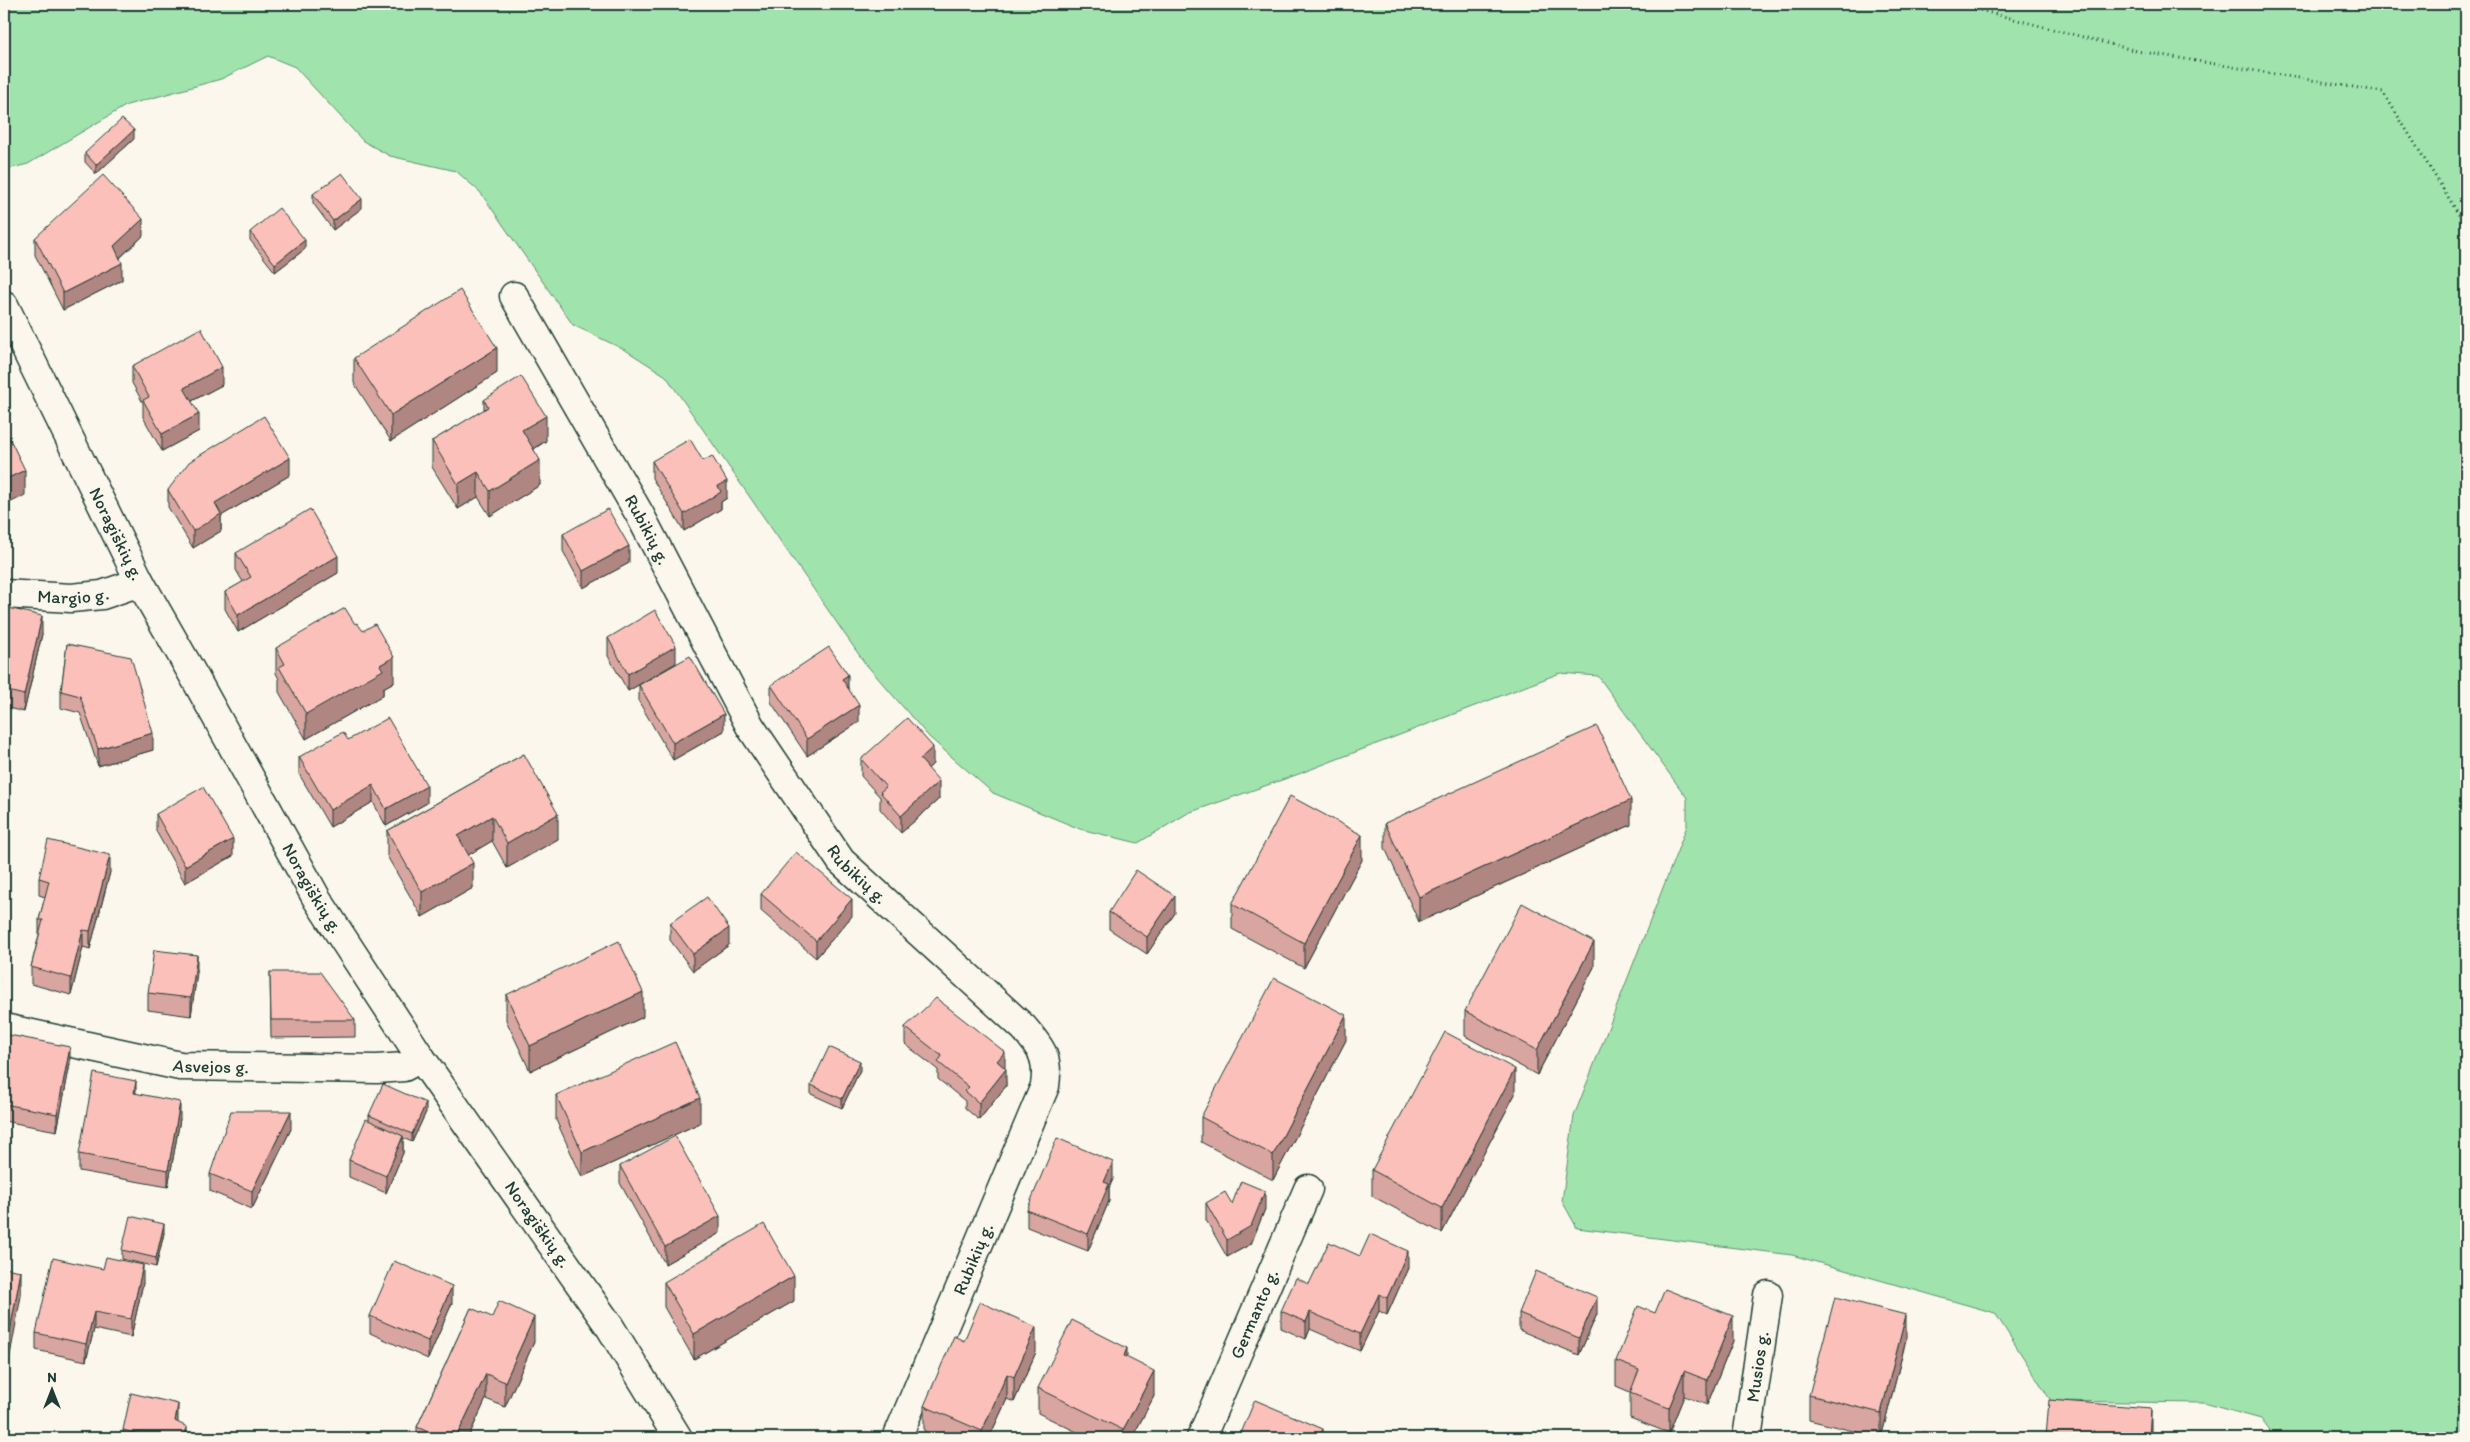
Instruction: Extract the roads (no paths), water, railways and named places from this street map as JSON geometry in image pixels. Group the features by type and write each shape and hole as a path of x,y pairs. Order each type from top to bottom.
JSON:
{"street":[{"name":"Rubikių g.","path":"514,296 640,515 750,726 841,861 1024,1028 1045,1057 1047,1071 1045,1086 898,1438"},
{"name":"Noragiškių g.","path":"4,305 140,582 317,899 421,1058 610,1327 678,1438"},
{"name":"Margio g.","path":"4,594 71,598 94,596 140,582"},
{"name":"Asvejos g.","path":"4,1028 180,1066 376,1070 404,1067 421,1058"},
{"name":"Germanto g.","path":"1201,1438 1308,1189"},
{"name":"Musios g.","path":"1747,1438 1768,1295"}]}
